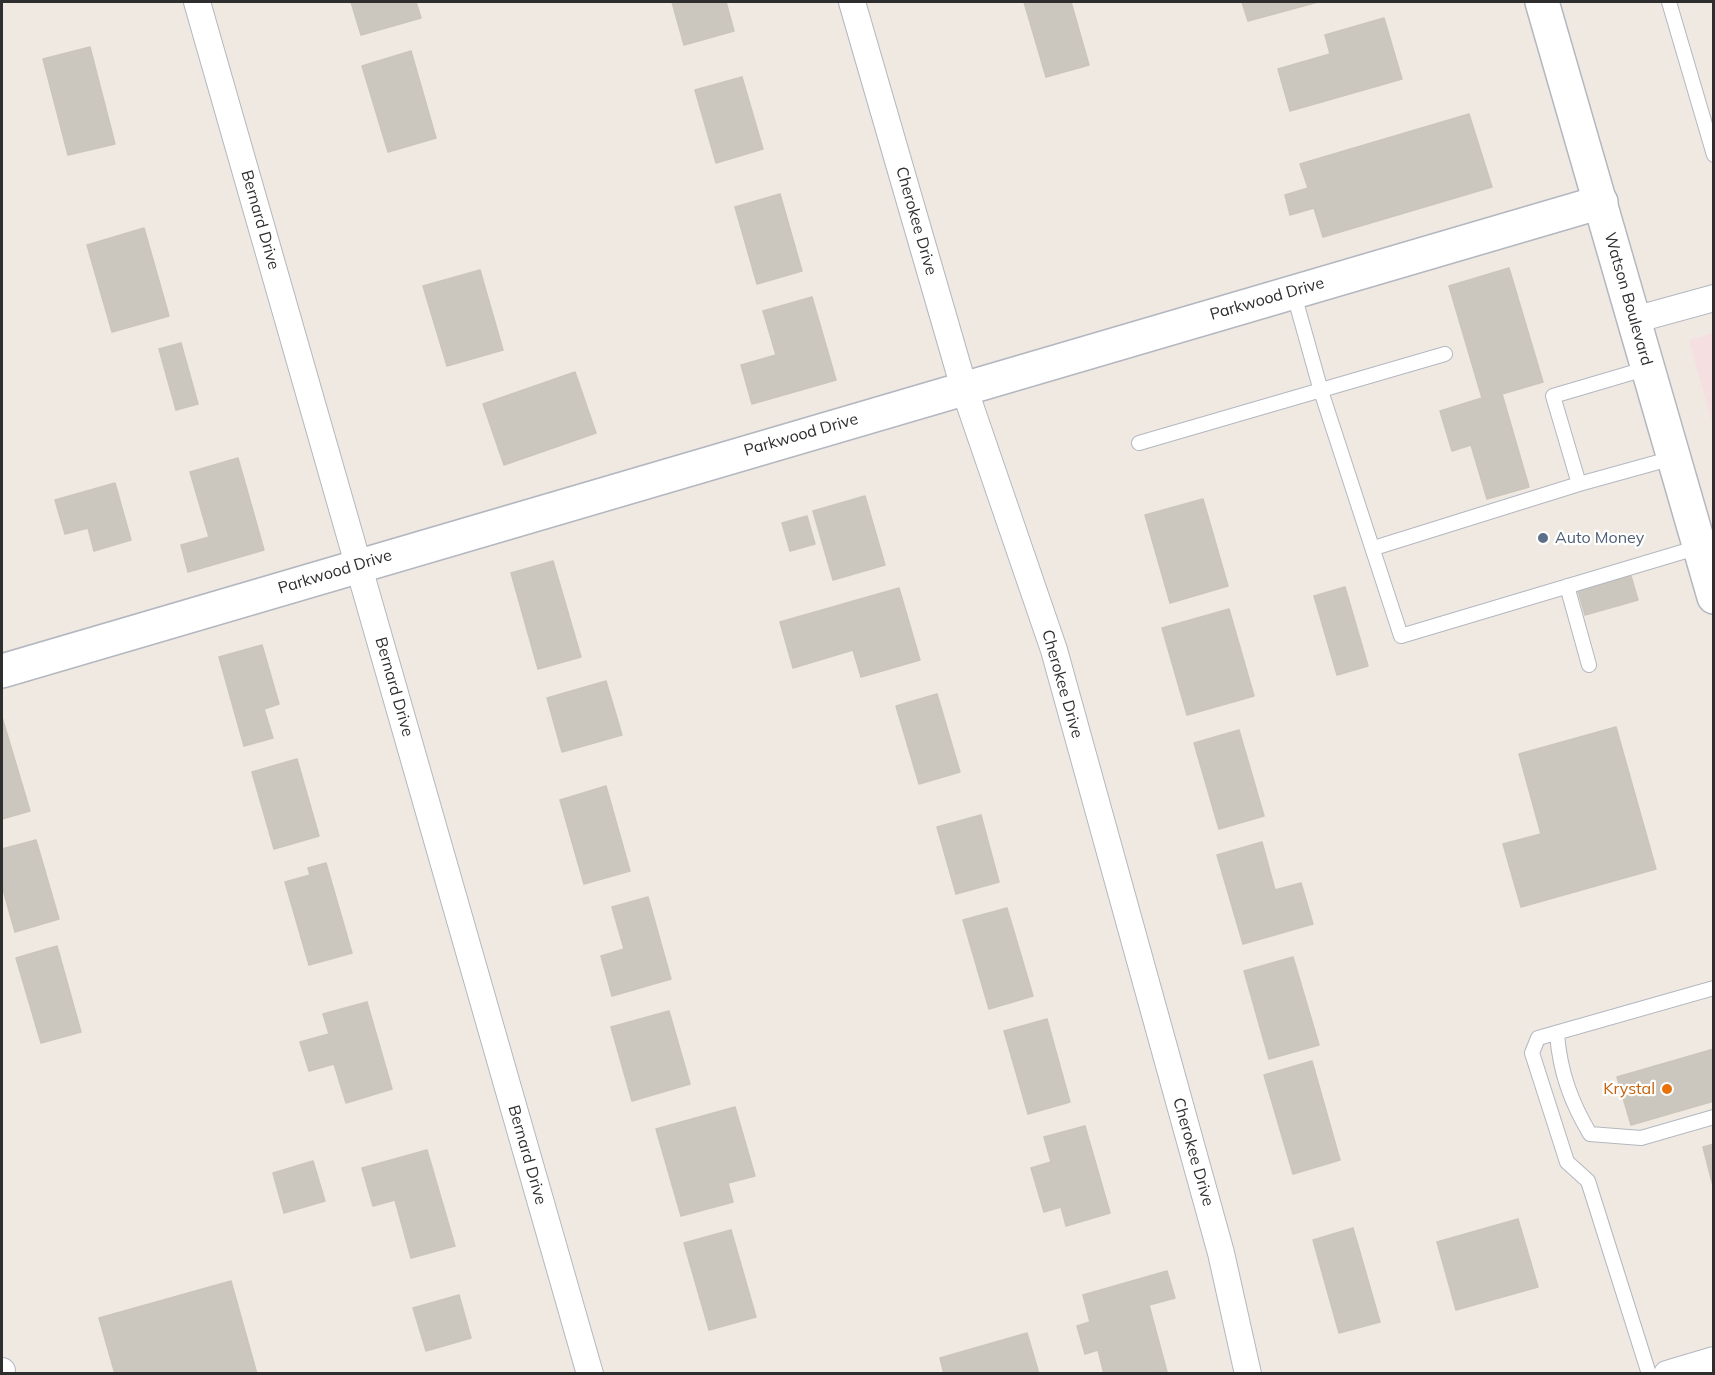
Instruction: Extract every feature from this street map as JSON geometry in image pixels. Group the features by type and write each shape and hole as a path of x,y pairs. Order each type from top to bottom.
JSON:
{"street":[{"name":"Bernard Drive","path":"197,2 590,1374"},
{"name":"Cherokee Drive","path":"852,2 964,388 1054,650 1221,1253 1248,1374"},
{"name":"Watson Boulevard","path":"1542,2 1713,597"},
{"name":"Parkwood Drive","path":"2,671 1601,202"},
{"path":"1634,321 1713,298"},
{"path":"1667,1374 1713,1360"}],"lane":[{"path":"1669,2 1713,155"},
{"path":"1293,291 1321,391 1401,636 1699,547"},
{"path":"1139,443 1445,354"},
{"path":"1580,484 1552,396 1648,368"},
{"path":"1374,548 1580,484 1673,458"},
{"path":"1567,586 1589,665"},
{"path":"1650,1374 1588,1181 1567,1162 1532,1053 1538,1038 1713,988"},
{"path":"1557,1034 1559,1063 1571,1103 1590,1134 1641,1138 1713,1117"}],"shaded area":[{"path":"1714,333 1713,425 1689,340"}],"building":[{"path":"351,2 416,2 421,18 361,35"},
{"path":"672,2 726,2 734,31 684,45"},
{"path":"1024,2 1071,2 1089,65 1046,77"},
{"path":"1242,2 1318,2 1248,21"},
{"path":"1384,18 1402,79 1290,111 1278,69 1330,54 1325,35"},
{"path":"90,47 115,144 68,155 43,59"},
{"path":"411,51 436,138 388,152 362,66"},
{"path":"742,77 763,149 716,163 695,90"},
{"path":"1469,114 1492,187 1323,237 1314,208 1290,215 1285,195 1308,188 1300,164"},
{"path":"780,194 802,271 757,284 735,207"},
{"path":"144,228 169,316 112,332 87,245"},
{"path":"1509,268 1543,382 1502,394 1529,487 1487,499 1471,445 1452,451 1440,411 1482,398 1449,286"},
{"path":"480,270 503,350 447,366 423,286"},
{"path":"812,297 836,380 752,404 741,365 776,355 763,311"},
{"path":"181,343 198,404 176,410 159,349"},
{"path":"575,372 596,433 504,465 483,404"},
{"path":"238,458 264,550 188,572 181,545 209,537 190,472"},
{"path":"115,483 131,540 94,551 88,528 65,534 55,500"},
{"path":"865,496 885,565 833,580 813,511"},
{"path":"1203,499 1228,586 1170,603 1145,515"},
{"path":"807,516 815,544 790,551 782,523"},
{"path":"553,561 581,657 538,669 511,573"},
{"path":"1631,576 1638,600 1585,615 1578,591"},
{"path":"1345,587 1368,666 1337,675 1314,596"},
{"path":"899,588 920,660 861,677 853,650 793,668 780,622"},
{"path":"1229,609 1254,696 1187,715 1162,628"},
{"path":"262,645 279,704 264,709 273,738 244,746 219,657"},
{"path":"606,681 622,735 562,752 547,698"},
{"path":"937,694 960,772 919,784 896,706"},
{"path":"2,717 30,811 2,819"},
{"path":"1616,727 1656,869 1521,907 1503,844 1541,834 1519,754"},
{"path":"1239,730 1264,816 1219,829 1194,743"},
{"path":"297,759 319,836 274,849 252,772"},
{"path":"606,786 630,871 584,884 560,800"},
{"path":"981,815 999,882 956,894 937,827"},
{"path":"36,840 59,919 15,932 2,886 2,849"},
{"path":"1262,842 1275,890 1301,883 1313,924 1243,944 1217,855"},
{"path":"326,863 352,953 309,965 285,882 310,875 308,868"},
{"path":"648,897 671,979 612,996 601,956 624,949 612,907"},
{"path":"1007,908 1033,996 989,1009 963,920"},
{"path":"57,946 81,1032 41,1043 16,958"},
{"path":"1293,957 1319,1045 1269,1059 1244,971"},
{"path":"367,1002 392,1089 346,1103 334,1064 309,1071 300,1042 329,1034 323,1014"},
{"path":"669,1011 690,1084 632,1101 611,1027"},
{"path":"1047,1019 1070,1102 1028,1114 1004,1031"},
{"name":"Krystal","path":"1714,1049 1714,1101 1631,1125 1617,1077"},
{"path":"1312,1061 1340,1160 1293,1174 1264,1075"},
{"path":"735,1107 755,1176 728,1183 733,1202 681,1216 656,1129"},
{"path":"1085,1126 1110,1213 1066,1226 1061,1207 1044,1212 1031,1168 1051,1162 1044,1137"},
{"path":"1714,1144 1714,1190 1703,1147"},
{"path":"427,1150 455,1246 411,1258 395,1200 373,1206 362,1168"},
{"path":"313,1161 325,1201 284,1213 273,1173"},
{"path":"1518,1219 1538,1287 1456,1310 1437,1242"},
{"path":"1353,1228 1380,1322 1339,1333 1313,1240"},
{"path":"731,1230 756,1317 709,1330 684,1243"},
{"path":"1167,1271 1175,1298 1149,1305 1167,1372 1104,1374 1098,1350 1085,1354 1077,1326 1090,1322 1083,1295"},
{"path":"231,1281 257,1374 115,1374 99,1318"},
{"path":"459,1295 471,1338 426,1351 413,1308"},
{"path":"1027,1333 1039,1374 944,1374 940,1358"}],"place":[{"name":"Auto Money","path":"1543,538"},
{"name":"Krystal","path":"1667,1089"}]}
